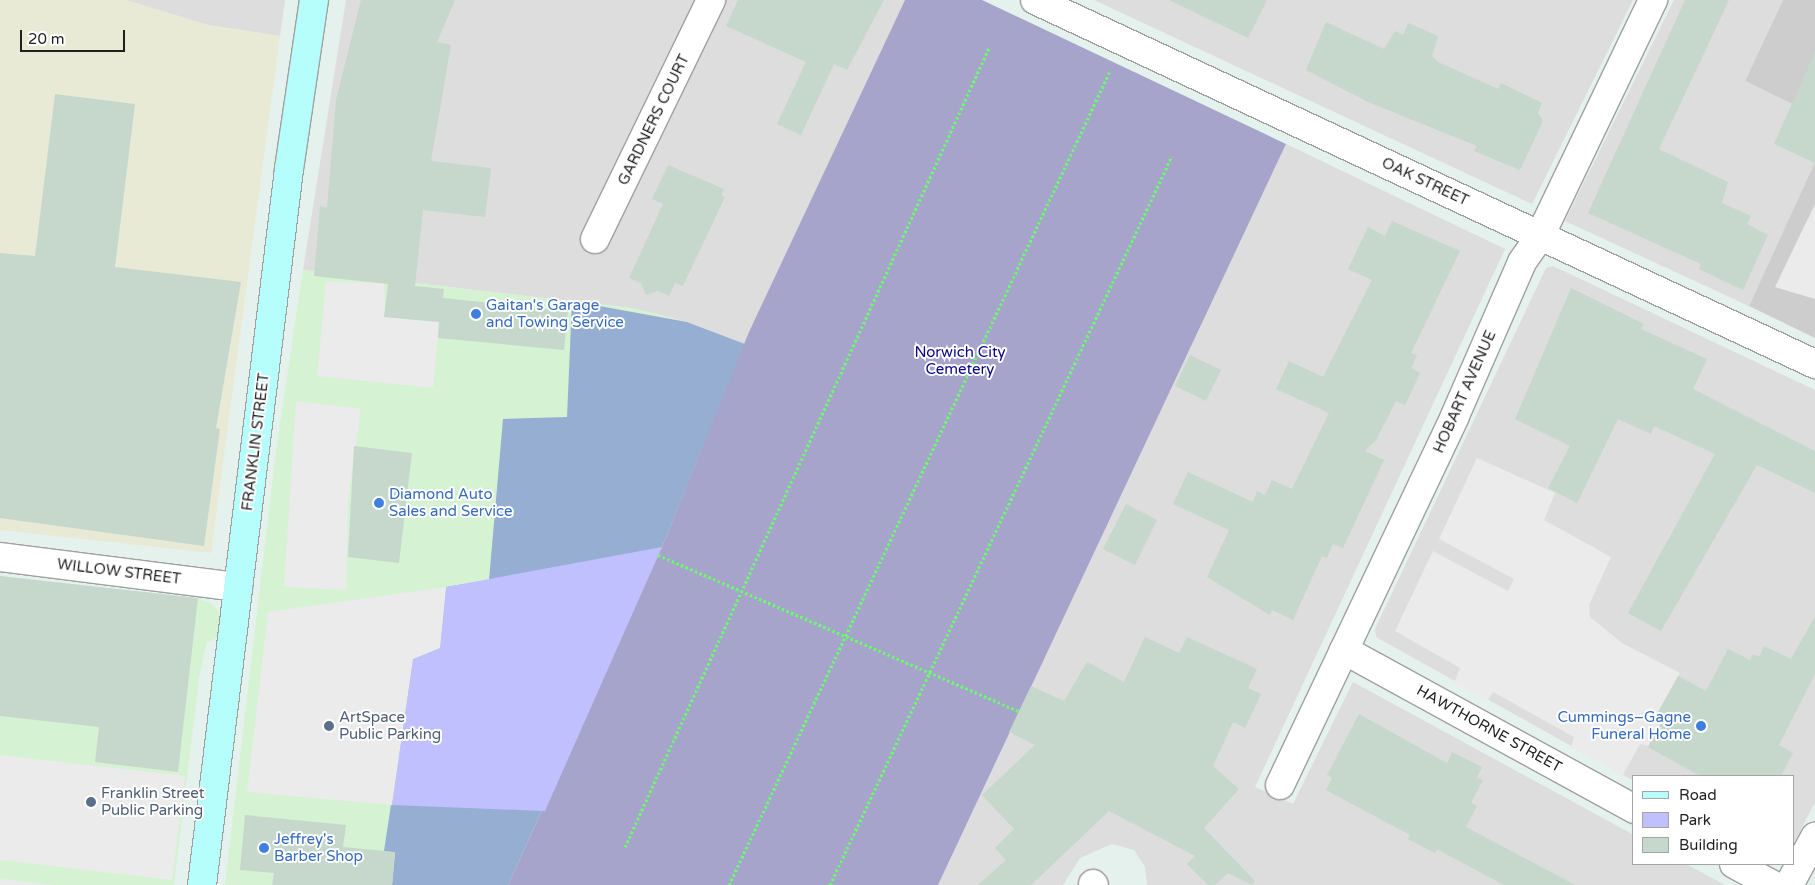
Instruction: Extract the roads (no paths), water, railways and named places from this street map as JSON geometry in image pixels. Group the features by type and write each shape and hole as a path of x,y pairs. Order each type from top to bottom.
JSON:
{"street":[{"name":"FRANKLIN STREET","path":"202,885 289,169 314,0"},
{"name":"GARDNERS COURT","path":"595,239 711,0"},
{"name":"OAK STREET","path":"1035,0 1815,364"},
{"name":"HOBART AVENUE","path":"1280,785 1522,262 1540,236 1653,0"},
{"name":"WILLOW STREET","path":"0,557 238,587"},
{"name":"HAWTHORNE STREET","path":"1344,650 1632,808"},
{"path":"1790,885 1815,838"},
{"path":"1736,865 1772,885"}],"place":[{"name":"Gaitan's Garage and Towing Service","path":"476,314"},
{"name":"Diamond Auto Sales and Service","path":"379,503"},
{"name":"ArtSpace Public Parking","path":"329,726"},
{"name":"Cummings–Gagne Funeral Home","path":"1701,726"},
{"name":"Franklin Street Public Parking","path":"91,802"},
{"name":"Jeffrey's Barber Shop","path":"264,848"}],"park label":[{"name":"Norwich City Cemetery","path":"960,360"}]}
